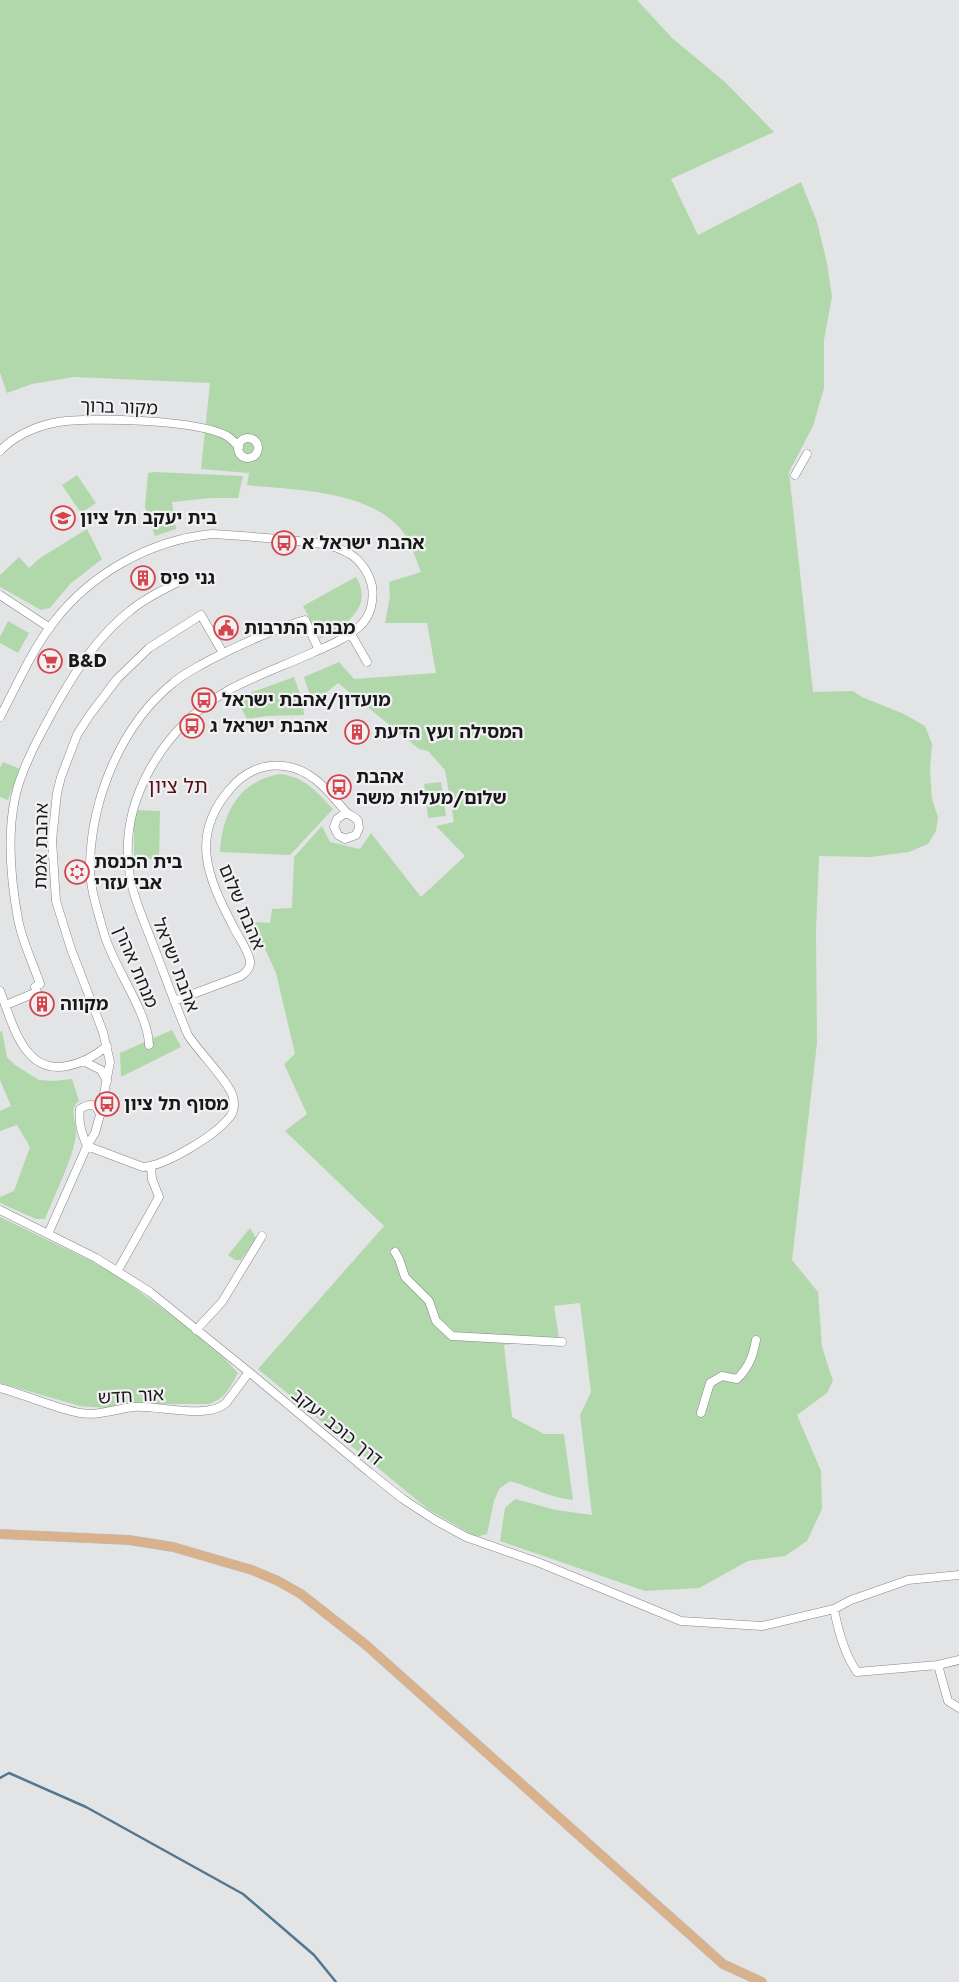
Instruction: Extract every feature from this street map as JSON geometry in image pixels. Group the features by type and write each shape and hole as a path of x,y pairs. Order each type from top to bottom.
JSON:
{"main road":[{"path":"0,1534 129,1540 173,1547 252,1570 278,1581 301,1594 366,1645 723,1964 762,1982"}],"street":[{"name":"מקור ברוך","path":"0,452 16,438 35,429 68,421 126,421 172,424 213,431 227,436 238,447"},
{"path":"227,436 244,439 250,438 255,441 258,446 257,452 252,457 246,457 240,453 238,447 244,439"},
{"path":"795,475 807,454"},
{"name":"אהבת ישראל","path":"0,717 50,628 78,595 129,559 177,541 197,535 212,534 324,544 346,551 353,556 366,571 371,582 372,600 368,616 362,624 350,634 319,650 228,690 200,709 170,739 156,757 140,789 131,816 128,850 130,878 139,911 188,1035 232,1092 234,1108 229,1118 203,1138 167,1161 151,1167"},
{"path":"6,1005 37,992 35,986 40,984 18,920 13,876 13,816 15,798 22,775 55,708 82,661 101,638 132,609 183,579"},
{"path":"0,595 50,628"},
{"name":"אהבת אמת","path":"48,1234 87,1146 95,1133 108,1082 110,1062 107,1046 71,949 56,901 52,840 57,792 61,777 77,735 89,716 117,678 148,648 201,615 223,653"},
{"name":"מנחת אהרן","path":"149,1045 144,1024 115,964 103,932 94,892 90,864 92,834 100,798 107,779 126,739 140,718 173,683 223,653 283,626 305,620 319,650"},
{"path":"350,634 367,662"},
{"name":"אהבת שלום","path":"174,1001 241,976 246,973 250,966 247,953 215,892 206,862 208,830 212,816 236,782 258,768 280,765 291,766 310,775 338,801 344,815"},
{"path":"0,991 20,1041 25,1050 38,1062 60,1067 83,1061 96,1055 107,1046"},
{"path":"83,1061 102,1070 108,1082"},
{"path":"100,1115 98,1108 94,1105 87,1105 80,1109 78,1118 80,1130 87,1146 134,1164 151,1167 152,1179 159,1197 118,1270"},
{"name":"דרך כוכב יעקב","path":"0,1210 118,1270 150,1292 369,1472 403,1499 435,1520 466,1537 540,1563 681,1621 762,1626 834,1609 851,1600 908,1580 959,1575"},
{"path":"196,1330 224,1298 262,1236"},
{"path":"395,1252 405,1277 429,1301 436,1322 452,1336 562,1342"},
{"path":"701,1413 710,1383 722,1376 737,1379 747,1369 756,1340"},
{"name":"אור חדש","path":"0,1388 72,1411 88,1414 136,1407 210,1410 222,1407 249,1372"},
{"path":"834,1609 848,1657 857,1672 938,1665 959,1660"},
{"path":"938,1665 948,1701 959,1708"}],"green space":[{"path":"0,0 637,0 672,38 725,82 774,132 671,179 698,235 801,182 817,222 827,263 832,297 824,340 824,388 813,426 789,472 813,692 853,691 862,697 904,714 925,726 932,744 930,770 932,799 938,817 936,831 928,844 909,852 870,857 819,856 816,931 817,1043 792,1260 818,1292 822,1347 833,1381 827,1393 797,1415 821,1471 822,1509 807,1541 785,1556 748,1561 699,1588 645,1591 500,1541 505,1508 515,1499 556,1510 592,1515 580,1415 591,1392 580,1303 554,1306 559,1338 504,1345 512,1417 544,1434 564,1434 573,1500 549,1495 510,1481 499,1489 494,1501 487,1534 476,1537 429,1510 258,1369 384,1226 285,1131 307,1114 284,1064 295,1054 276,973 253,922 270,923 272,909 292,908 294,857 322,826 330,842 360,849 371,833 421,897 465,856 436,826 454,822 445,770 428,751 419,749 338,683 326,693 311,699 304,677 339,662 354,679 436,673 427,623 385,623 390,596 389,582 421,572 412,548 399,527 385,515 368,506 328,494 247,485 249,473 201,469 210,383 74,377 32,384 7,393 0,373"},
{"path":"148,473 243,476 238,498 211,498 172,502 176,529 155,536 145,507"},
{"path":"77,475 96,503 81,513 62,485"},
{"path":"87,529 102,559 70,584 50,608 41,610 0,587 0,575 19,557 29,568 40,558"},
{"path":"356,577 361,588 362,598 359,607 347,622 320,638 303,606"},
{"path":"8,621 29,633 18,653 0,643 0,637"},
{"path":"294,677 303,702 304,715 267,716 247,719 236,698"},
{"path":"3,762 20,769 8,800 0,797 0,768"},
{"path":"280,774 297,778 304,782 316,791 333,809 290,855 220,852 224,824 235,801 254,784"},
{"path":"441,782 446,816 428,818 424,784"},
{"path":"134,810 160,811 159,859 134,858"},
{"path":"172,1030 181,1047 121,1077 120,1053"},
{"path":"2,1031 7,1057 15,1065 39,1080 72,1079 79,1101 73,1112 76,1134 72,1154 45,1219 36,1219 0,1203 0,1197 14,1191 30,1147 17,1125 0,1131 0,1111 11,1106 0,1080 0,1032"},
{"path":"0,1217 91,1261 121,1278 186,1326 224,1358 238,1373 223,1396 208,1404 136,1404 107,1408 80,1406 0,1383"},
{"path":"250,1228 256,1238 241,1260 235,1260 228,1255"}],"waterway":[{"path":"0,1778 9,1773 86,1807 243,1894 314,1955 336,1982"}],"place":[{"name":"בית יעקב תל ציון","path":"63,518"},
{"name":"אהבת ישראל א","path":"284,543"},
{"name":"גני פיס","path":"143,578"},
{"name":"מבנה התרבות","path":"226,628"},
{"name":"B&D","path":"50,661"},
{"name":"מועדון/אהבת ישראל","path":"204,700"},
{"name":"אהבת ישראל ג","path":"192,726"},
{"name":"המסילה ועץ הדעת","path":"357,732"},
{"name":"אהבת שלום/מעלות משה","path":"339,787"},
{"name":"בית הכנסת אבי עזרי","path":"77,872"},
{"name":"מקווה","path":"42,1004"},
{"name":"מסוף תל ציון","path":"107,1104"}],"district":[{"name":"תל ציון","path":"178,786"}]}
